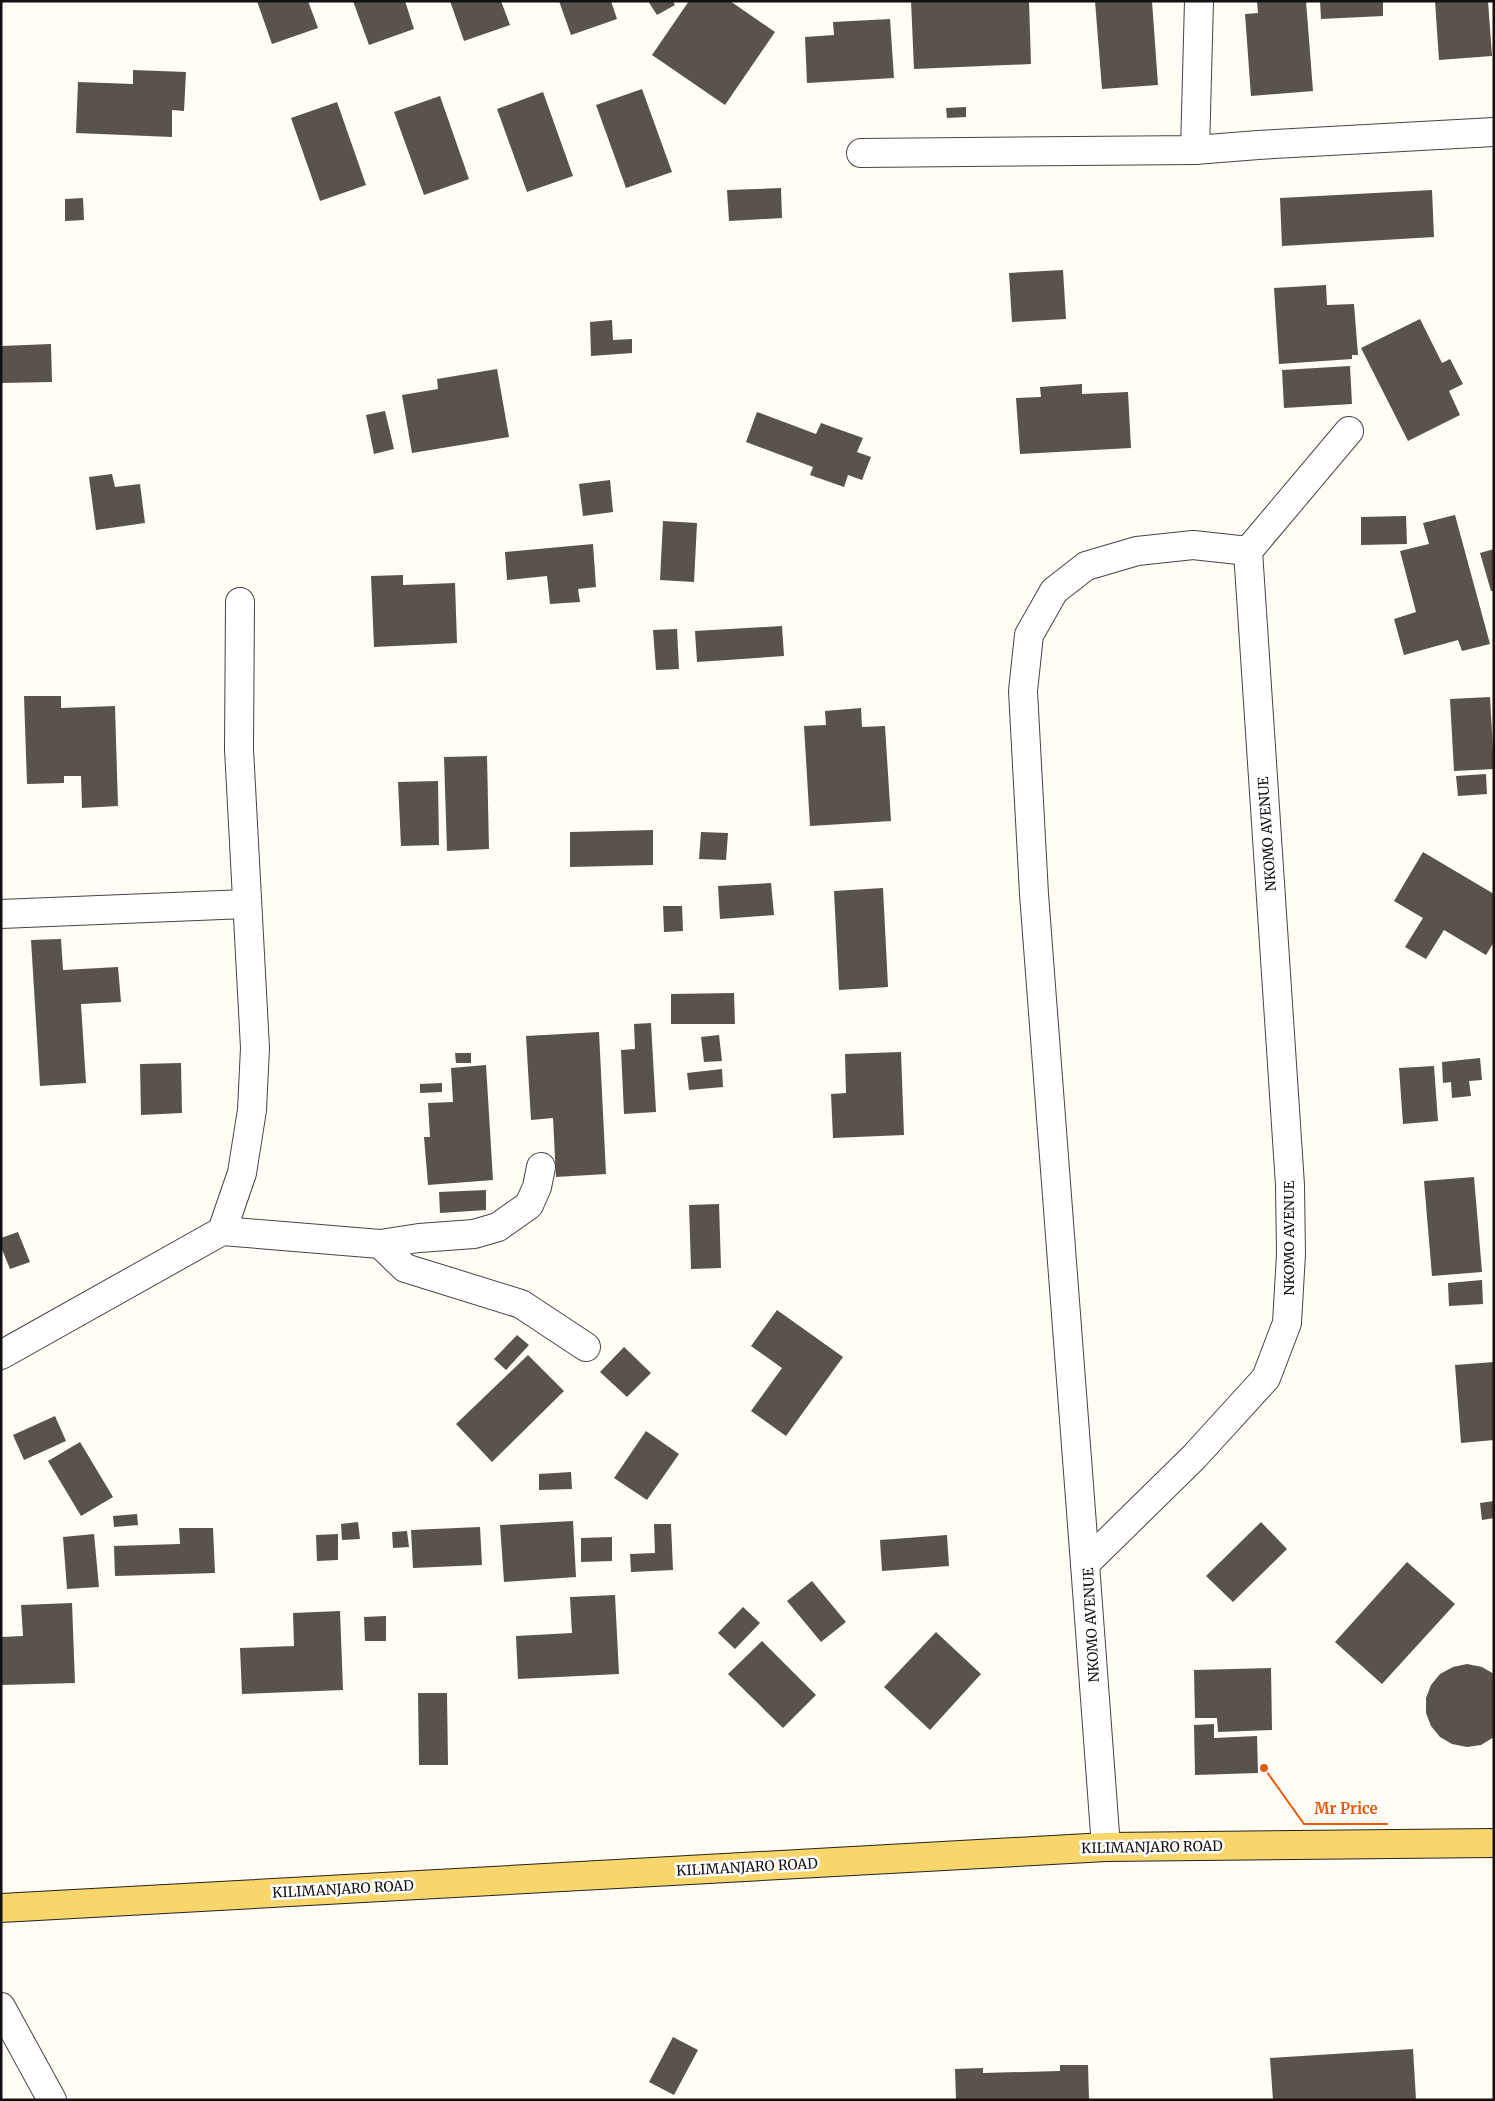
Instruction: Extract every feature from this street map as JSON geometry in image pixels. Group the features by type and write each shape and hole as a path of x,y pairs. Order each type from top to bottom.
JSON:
{"main road":[{"name":"KILIMANJARO ROAD","path":"1,1908 1106,1847 1494,1843"}],"street":[{"path":"1196,150 1199,1"},
{"path":"861,153 1196,150 1258,144 1494,132"},
{"path":"1084,1564 1034,894 1023,691 1030,635 1054,591 1086,566 1137,551 1193,545 1248,551 1349,431"},
{"name":"NKOMO AVENUE","path":"1106,1847 1084,1564 1194,1457 1266,1378 1288,1323 1292,1254 1290,1185 1248,551"},
{"path":"222,1231 242,1174 252,1110 255,1048 239,749 240,602"},
{"path":"1,914 246,904"},
{"path":"1,1354 222,1231 380,1244 419,1238 474,1234 498,1227 529,1205 537,1187 541,1166"},
{"path":"380,1244 406,1268 521,1304 586,1347"},
{"path":"1,2007 52,2100"}],"building":[{"path":"257,1 308,1 318,28 272,44"},
{"path":"353,1 405,1 414,29 369,45"},
{"path":"450,1 501,1 510,25 464,41"},
{"path":"559,1 611,1 617,19 571,35"},
{"path":"648,1 673,1 675,5 657,15"},
{"path":"689,1 730,1 775,32 725,105 652,55"},
{"path":"911,1 1029,1 1031,64 914,69"},
{"path":"1095,1 1152,1 1158,85 1102,89"},
{"path":"1257,1 1306,1 1313,91 1251,96 1245,14 1258,13"},
{"path":"1320,1 1383,1 1383,16 1321,19"},
{"path":"1435,1 1488,1 1492,56 1439,60"},
{"path":"890,19 894,78 807,83 805,37 834,35 833,22"},
{"path":"133,70 186,72 184,111 172,110 172,137 76,133 78,82 133,84"},
{"path":"642,89 672,172 626,188 596,105"},
{"path":"543,92 573,176 527,192 497,109"},
{"path":"440,96 469,179 424,195 394,112"},
{"path":"337,102 366,185 320,201 291,118"},
{"path":"966,107 966,117 947,118 946,108"},
{"path":"781,188 782,218 729,221 727,190"},
{"path":"1432,190 1434,237 1282,246 1280,198"},
{"path":"83,198 84,220 65,221 65,199"},
{"path":"1063,270 1066,319 1012,322 1009,273"},
{"path":"1326,285 1327,305 1354,304 1358,355 1352,355 1352,359 1279,364 1274,288"},
{"path":"1420,319 1442,363 1450,359 1463,384 1449,391 1460,415 1408,441 1361,348"},
{"path":"612,320 613,340 632,339 632,353 591,356 590,322"},
{"path":"51,344 52,382 1,383 1,346"},
{"path":"1350,366 1352,404 1284,408 1282,370"},
{"path":"497,369 509,437 412,453 402,395 438,389 437,379"},
{"path":"1082,384 1082,394 1128,392 1131,448 1020,454 1016,398 1041,397 1040,387"},
{"path":"385,411 394,449 374,454 366,415"},
{"path":"757,412 816,434 821,423 863,438 857,452 871,457 862,480 848,475 844,487 810,475 813,467 746,442"},
{"path":"112,474 115,487 140,484 145,523 96,530 89,477"},
{"path":"610,480 613,512 583,516 579,484"},
{"path":"1455,515 1490,644 1462,651 1458,640 1404,655 1394,619 1416,612 1400,551 1429,544 1423,523"},
{"path":"1406,516 1407,544 1361,545 1361,517"},
{"path":"663,521 697,523 694,582 660,580"},
{"path":"593,544 596,587 578,589 580,602 550,604 547,576 507,580 505,552"},
{"path":"1494,549 1494,591 1491,591 1480,553"},
{"path":"403,575 403,585 455,583 457,643 374,647 371,576"},
{"path":"782,626 784,656 697,662 695,631"},
{"path":"677,629 679,669 656,670 653,630"},
{"path":"24,696 61,696 61,708 115,706 118,806 82,808 81,776 64,776 64,783 27,784"},
{"path":"1490,697 1494,769 1454,771 1450,699"},
{"path":"861,708 862,727 885,726 891,821 810,826 804,726 826,725 825,711"},
{"path":"487,756 489,849 447,851 444,757"},
{"path":"1486,774 1487,794 1458,796 1456,776"},
{"path":"438,781 439,845 401,846 398,782"},
{"path":"653,830 653,865 570,867 570,832"},
{"path":"701,832 728,833 726,860 699,859"},
{"path":"1423,852 1494,894 1494,942 1486,955 1444,930 1426,959 1405,947 1423,918 1394,901"},
{"path":"771,883 774,915 720,919 718,886"},
{"path":"883,888 888,987 839,990 834,891"},
{"path":"663,906 682,906 683,931 664,932"},
{"path":"61,939 63,970 118,967 121,1002 81,1004 86,1083 40,1086 31,940"},
{"path":"734,993 735,1024 671,1024 671,994"},
{"path":"651,1023 656,1112 624,1114 621,1050 635,1049 634,1024"},
{"path":"599,1032 606,1174 556,1177 553,1118 531,1120 526,1036"},
{"path":"719,1035 722,1061 704,1062 701,1037"},
{"path":"901,1052 904,1135 833,1138 831,1094 846,1093 845,1054"},
{"path":"455,1053 471,1053 471,1063 456,1063"},
{"path":"1480,1058 1482,1080 1469,1081 1471,1096 1452,1098 1451,1082 1443,1083 1442,1062"},
{"path":"181,1063 182,1113 141,1115 140,1064"},
{"path":"486,1065 493,1180 428,1185 424,1137 430,1137 428,1103 453,1102 451,1068"},
{"path":"1434,1066 1438,1121 1403,1124 1399,1068"},
{"path":"722,1069 723,1087 689,1090 687,1073"},
{"path":"442,1083 442,1092 420,1093 420,1084"},
{"path":"1474,1177 1482,1272 1432,1276 1424,1181"},
{"path":"486,1190 486,1210 440,1213 439,1192"},
{"path":"719,1204 721,1268 691,1269 689,1205"},
{"path":"18,1232 30,1262 10,1269 1,1247 1,1238"},
{"path":"1482,1280 1483,1304 1449,1306 1448,1283"},
{"path":"777,1310 843,1357 786,1436 751,1411 782,1368 751,1346"},
{"path":"517,1335 529,1345 506,1370 494,1359"},
{"path":"624,1347 651,1373 627,1397 600,1372"},
{"path":"528,1355 564,1391 492,1462 456,1424"},
{"path":"1494,1362 1494,1440 1461,1443 1455,1365"},
{"path":"55,1416 66,1441 24,1460 13,1435"},
{"path":"646,1431 679,1454 647,1500 614,1478"},
{"path":"80,1442 113,1497 81,1516 48,1461"},
{"path":"571,1472 572,1489 539,1490 539,1474"},
{"path":"1494,1501 1494,1518 1482,1520 1480,1503"},
{"path":"137,1514 138,1525 114,1527 113,1516"},
{"path":"573,1521 576,1577 504,1582 500,1525"},
{"path":"358,1522 360,1539 342,1540 341,1524"},
{"path":"1261,1522 1287,1549 1233,1602 1206,1576"},
{"path":"654,1524 671,1524 673,1570 631,1572 630,1554 655,1553"},
{"path":"480,1527 482,1565 413,1568 411,1530"},
{"path":"179,1528 213,1528 215,1573 115,1576 114,1546 180,1544"},
{"path":"407,1531 409,1547 393,1548 392,1532"},
{"path":"94,1534 99,1587 67,1589 63,1537"},
{"path":"338,1534 338,1560 317,1561 316,1535"},
{"path":"947,1535 949,1566 882,1571 880,1540"},
{"path":"612,1537 612,1561 581,1562 581,1538"},
{"path":"1407,1562 1455,1604 1382,1684 1335,1642"},
{"path":"812,1581 846,1622 821,1642 787,1601"},
{"path":"615,1595 619,1674 518,1679 516,1636 572,1633 570,1597"},
{"path":"72,1603 75,1683 1,1685 1,1637 23,1636 21,1605"},
{"path":"743,1607 760,1623 735,1649 718,1633"},
{"path":"340,1611 343,1690 242,1694 240,1648 294,1646 293,1613"},
{"path":"386,1616 386,1641 365,1641 364,1617"},
{"path":"936,1632 981,1674 930,1730 884,1687"},
{"path":"762,1641 816,1695 783,1728 728,1674"},
{"path":"1467,1664 1482,1667 1494,1674 1494,1737 1481,1745 1467,1747 1452,1744 1440,1737 1431,1726 1426,1713 1426,1698 1431,1685 1440,1674 1453,1667"},
{"path":"1271,1668 1272,1730 1218,1732 1217,1718 1195,1718 1194,1670"},
{"path":"418,1693 447,1693 448,1765 419,1765"},
{"path":"1214,1724 1214,1738 1257,1736 1258,1773 1195,1775 1194,1725"},
{"path":"673,2037 698,2050 674,2095 649,2082"},
{"path":"1413,2049 1416,2100 1273,2100 1270,2058"},
{"path":"1060,2065 1088,2065 1089,2100 956,2100 955,2069 983,2068 983,2073 1060,2071"}],"place":[{"name":"Mr Price","path":"1264,1768"}]}
